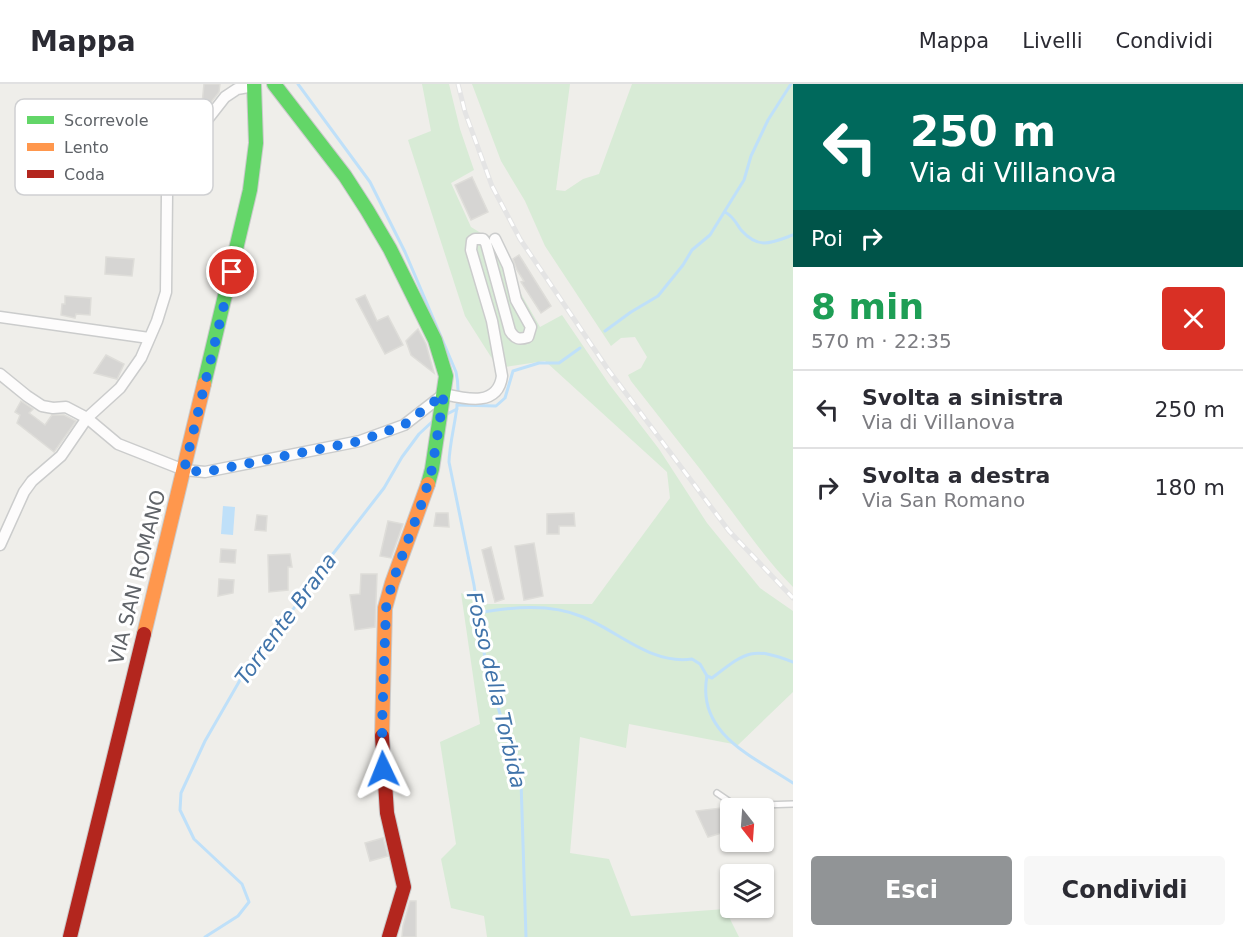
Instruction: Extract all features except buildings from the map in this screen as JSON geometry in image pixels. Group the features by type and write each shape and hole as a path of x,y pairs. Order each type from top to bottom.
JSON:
{"street":[{"path":"274,84 345,176 390,249 435,340 446,376 432,469 392,583 386,608 382,726 384,782 387,813 404,887 389,937"},
{"path":"213,112 225,97 237,89 254,85"},
{"name":"VIA SAN ROMANO","path":"70,937 249,193 256,133 254,85"},
{"path":"0,545 24,492 32,481 61,456 87,418 110,399 141,358 166,292 167,195"},
{"path":"444,394 466,399 490,396 499,387 502,376 492,321 471,250 475,239 483,239 486,243 510,331 515,338 520,339 528,337 531,332 529,320 516,300 508,266 495,239"},
{"path":"0,317 149,338"},
{"path":"0,374 42,406 66,407 87,418 118,444 184,470 205,472 360,441 404,425 444,394"}],"lane":[{"path":"717,793 736,806 793,804"}],"green space":[{"path":"422,84 449,84 460,129 474,170 451,183 471,227 489,238 540,327 562,315 609,384 659,449 707,523 760,588 793,611 793,692 738,745 629,724 626,748 580,737 570,853 609,859 631,916 720,909 720,918 730,918 739,937 487,937 484,916 451,908 441,859 456,844 440,742 480,724 461,593 487,604 592,604 670,498 667,472 545,361 498,368 465,316 408,140 431,131"},
{"path":"472,84 570,84 556,190 565,191 583,179 599,174 632,84 793,84 793,587 765,556 631,381 628,375 641,368 647,357 635,337 621,338 611,346 545,246 525,201 501,161"}],"water":[{"path":"223,506 235,507 233,535 221,534"}],"waterway":[{"name":"Fosso della Torbida","path":"298,84 370,182 405,252 456,372 458,394 449,462 474,585 487,672 521,781 526,937"},
{"path":"605,331 658,296 692,250 710,235 744,180 751,156 768,120 791,84"},
{"path":"725,212 741,230 754,240 766,243 793,235"},
{"path":"457,405 496,406 505,398 513,371 539,363 559,363 580,348"},
{"name":"Torrente Brana","path":"447,414 457,409"},
{"name":"Torrente Brana","path":"205,937 238,916 249,902 242,884 194,839 180,810 181,793 205,741 251,661 280,628 322,568 384,488 419,434 433,421"},
{"path":"478,613 517,608 557,610 583,617 649,652 663,657 692,659 700,664 707,676 706,696 710,714 719,728 731,742 793,783"},
{"path":"707,676 712,678 733,662 750,654 767,654 793,662"}],"railway":[{"path":"458,84 465,112 492,186 520,239 607,368 729,531 793,598"}],"traffic: fast":[{"path":"204,384 250,190 256,143 254,84"},
{"path":"274,84 345,176 367,210 390,249 435,340 446,376 428,484"}],"traffic: slow":[{"path":"144,634 204,384"},
{"path":"382,736 385,608 428,484"}],"traffic: jam":[{"path":"70,937 144,634"},
{"path":"382,736 387,813 404,887 389,937"}],"route":[{"path":"232,272 184,470 205,472 360,441 404,425 444,394 432,469 392,583 386,608 382,726 383,769"}]}
